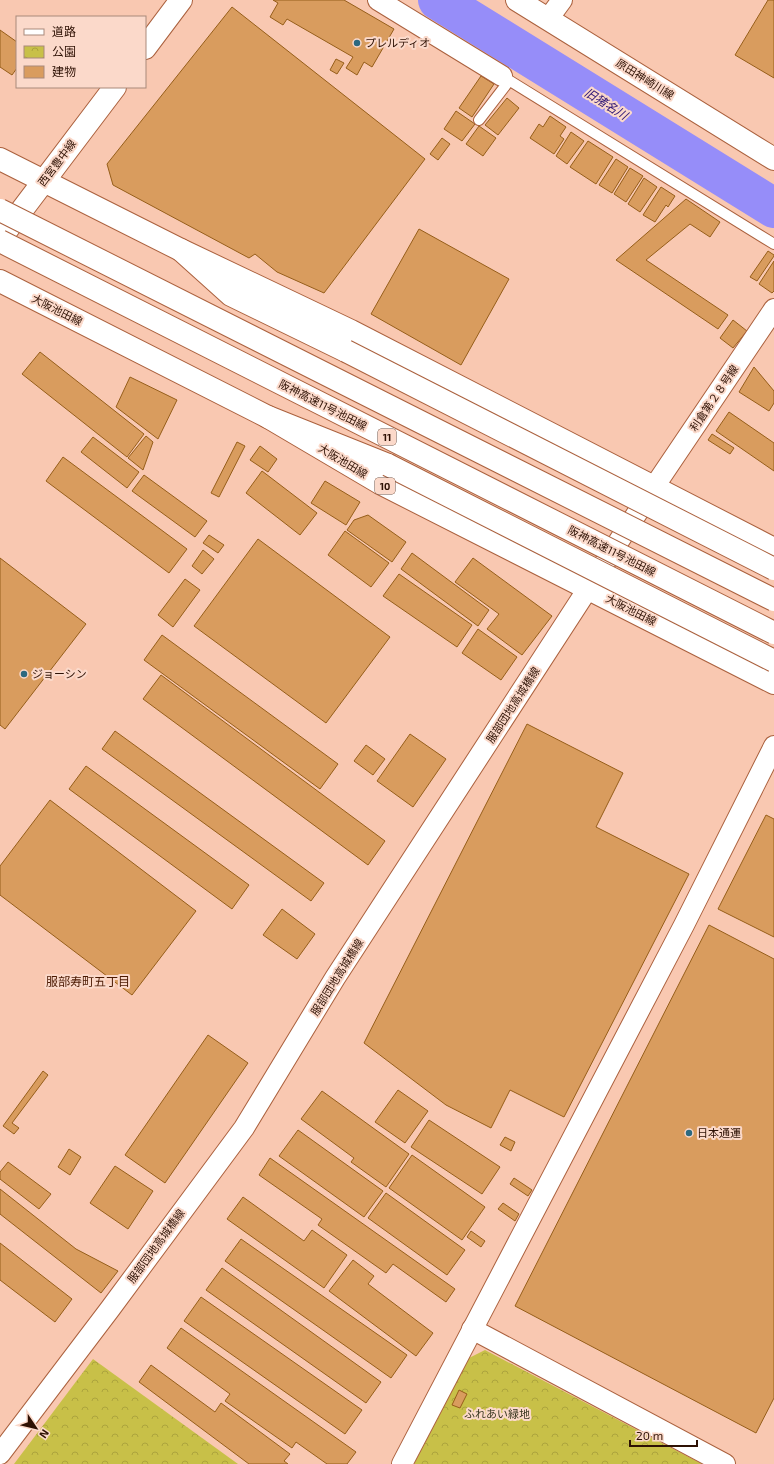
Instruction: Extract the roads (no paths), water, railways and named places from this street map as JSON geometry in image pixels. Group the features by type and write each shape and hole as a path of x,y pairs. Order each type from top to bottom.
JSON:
{"main road":[{"path":"146,47 181,0"},
{"name":"原田神崎川線","path":"517,0 774,159"},
{"name":"西宮豊中線","path":"0,240 114,88"},
{"path":"0,159 181,250 351,331 774,548"},
{"path":"0,210 774,600"},
{"name":"阪神高速11号池田線","path":"0,240 774,633"},
{"path":"181,250 231,295 346,351 774,569"},
{"name":"大阪池田線","path":"0,281 268,417 380,483 774,683"},
{"path":"268,417 388,465 774,661"}],"street":[{"path":"378,0 505,78"},
{"path":"548,19 562,0"},
{"name":"利倉第２８号線","path":"654,487 774,309"},
{"name":"服部団地高城橋線","path":"0,1454 244,1128 336,978 654,487"},
{"path":"402,1464 684,925 774,746"},
{"path":"472,1329 725,1464"}],"lane":[{"path":"479,120 505,78 774,244"}],"waterway":[{"name":"旧猪名川","path":"438,0 774,208"}],"place":[{"name":"プレルディオ","path":"357,43"},
{"name":"ジョーシン","path":"24,674"},
{"name":"日本通運","path":"689,1133"}],"district":[{"name":"服部寿町五丁目","path":"88,982"}],"park label":[{"name":"ふれあい緑地","path":"497,1414"}]}
